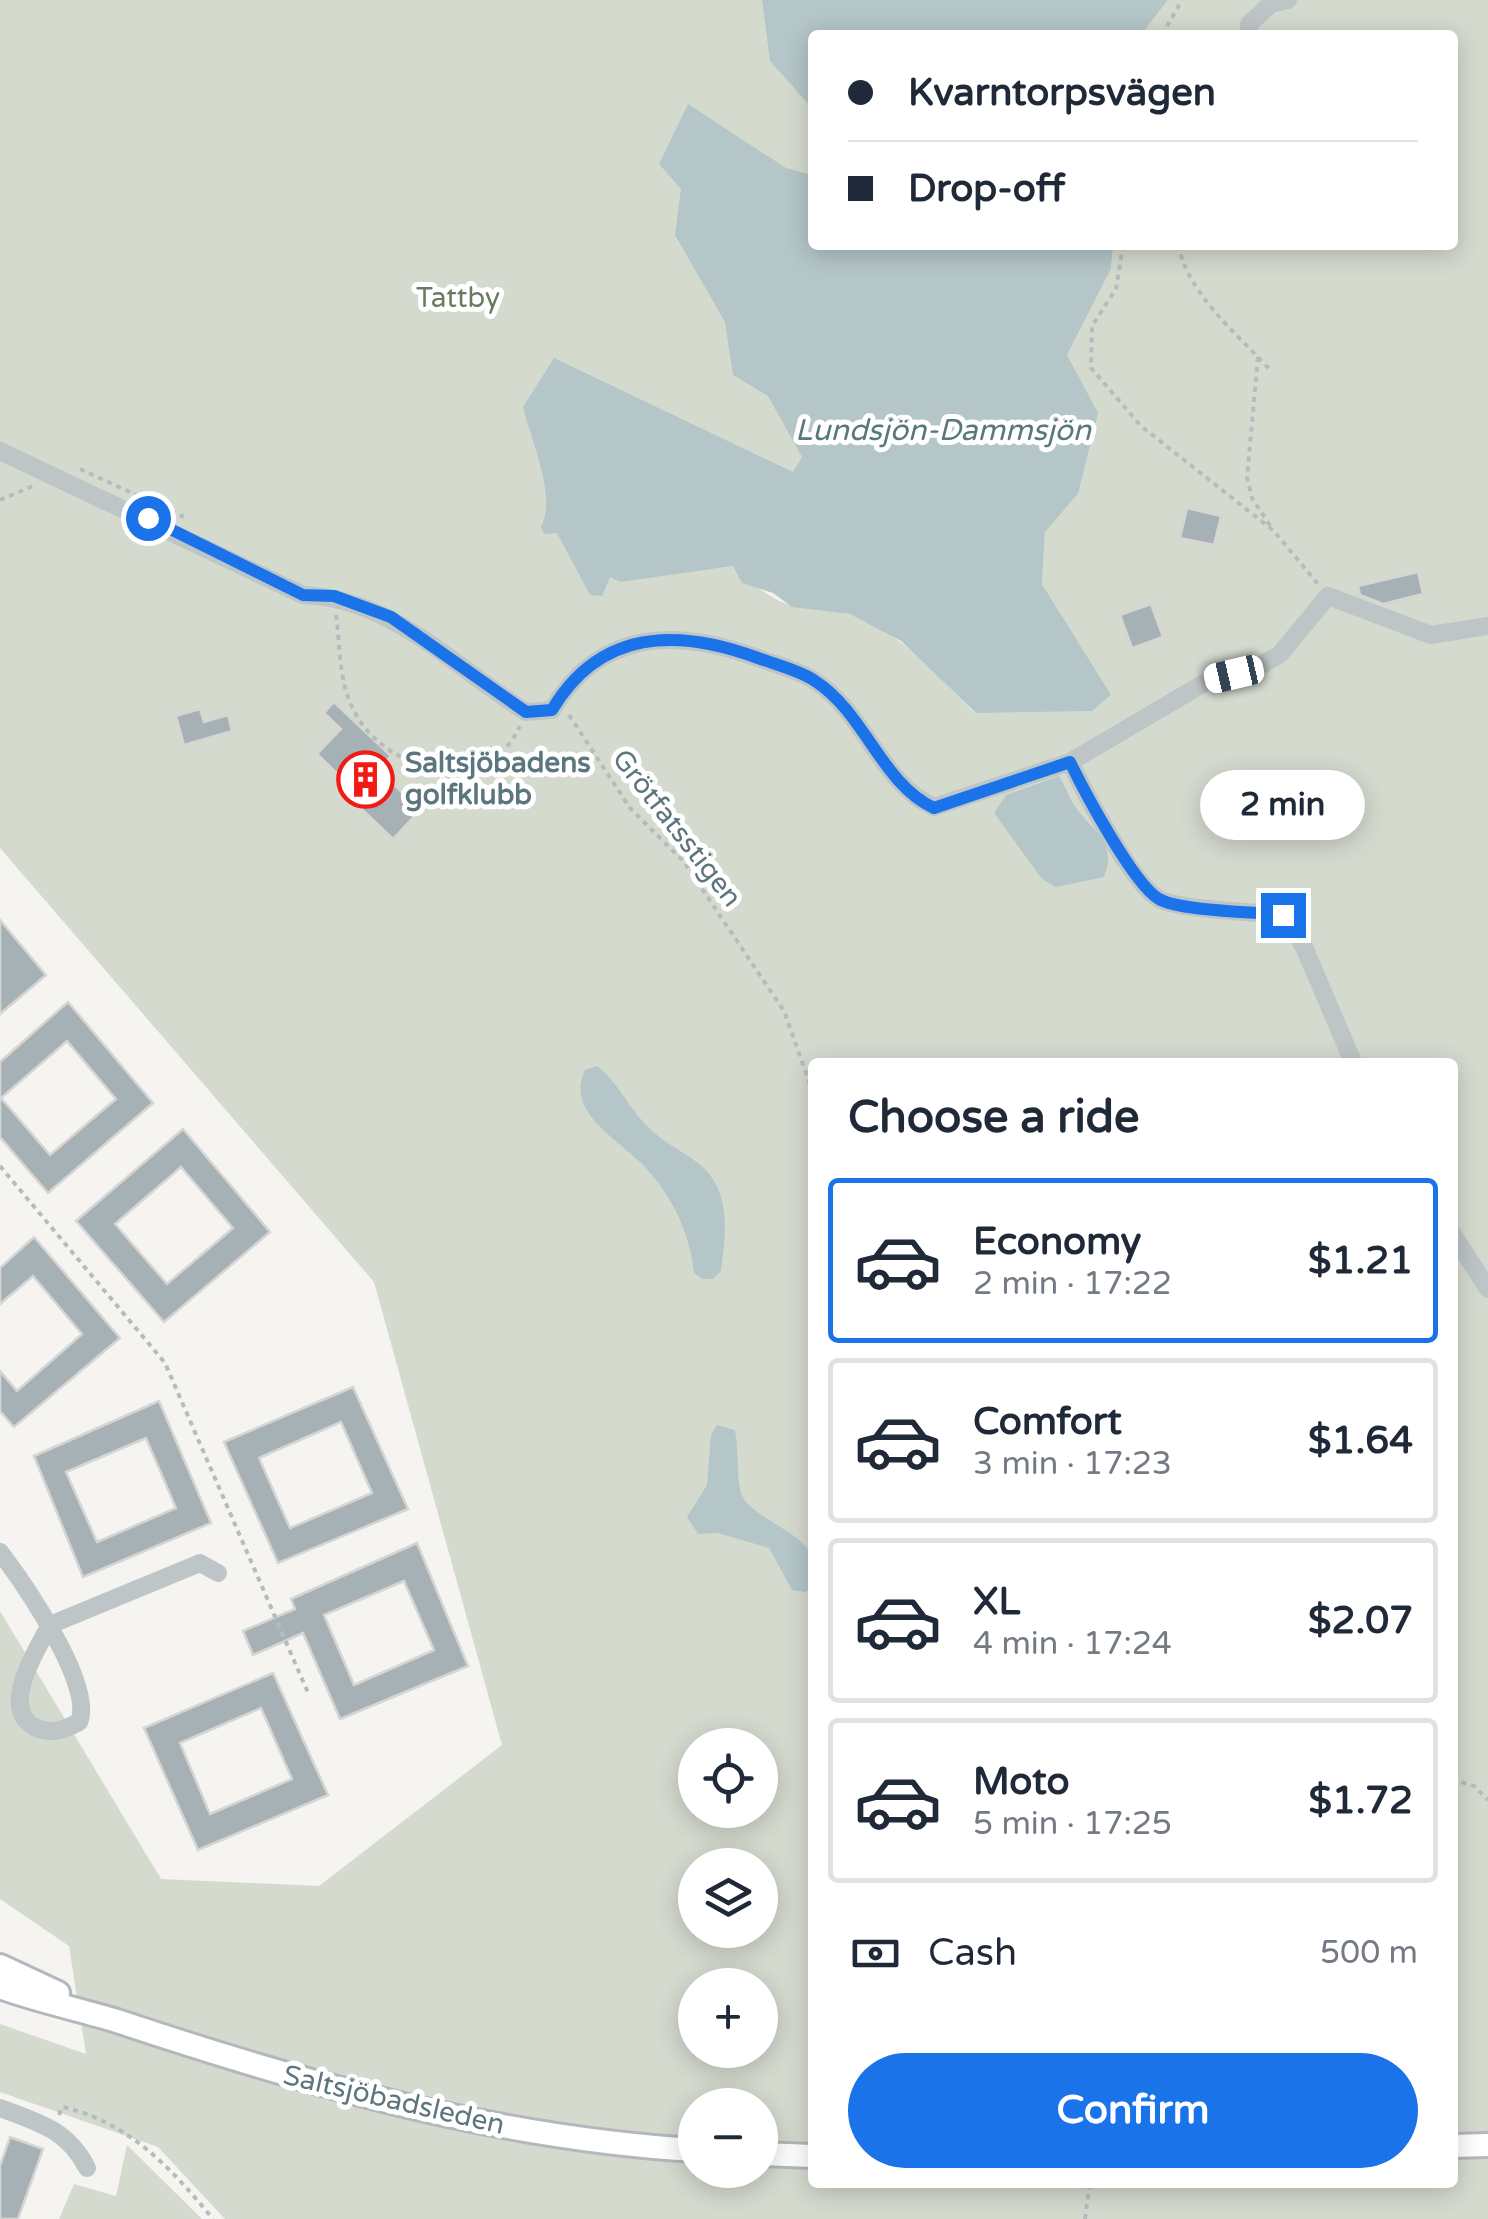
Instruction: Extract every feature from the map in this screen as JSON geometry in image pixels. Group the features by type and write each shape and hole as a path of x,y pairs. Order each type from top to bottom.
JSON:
{"main road":[{"name":"Saltsjöbadsleden","path":"0,1966 100,2016"},
{"name":"Saltsjöbadsleden","path":"0,1987 280,2074 428,2113 581,2139 678,2148"},
{"path":"1458,2146 1488,2145"},
{"path":"778,2155 808,2156"}],"street":[{"path":"1250,30 1249,24 1270,4 1288,0"},
{"path":"0,451 303,595 334,596 391,617 526,712 552,710 569,682 592,660 627,646 667,640 712,642 815,680 870,736 915,799 934,808 1070,762 1211,679 1257,668 1280,654 1328,596 1432,635 1488,626"},
{"path":"1070,762 1088,800 1141,885 1161,901 1283,915 1304,948 1351,1058"},
{"path":"1458,1243 1488,1289"},
{"path":"0,1552 50,1624 83,1704 79,1722 59,1732 22,1720 16,1706 18,1685 50,1624 200,1563 218,1573"},
{"path":"0,2108 54,2128 74,2143 88,2168"}],"path":[{"path":"1165,30 1182,0"},
{"path":"1122,250 1116,288 1092,326 1091,368 1141,426 1274,531"},
{"path":"1181,250 1197,287 1232,332 1270,370"},
{"path":"1258,357 1247,478 1252,498 1328,596"},
{"path":"0,500 56,477"},
{"path":"334,596 352,709 382,743 416,768 454,772 482,763 507,747 526,712"},
{"name":"Grötfatsstigen","path":"552,710 569,714 630,808 684,862 784,1011 808,1079"},
{"path":"0,1166 165,1363 309,1695"},
{"path":"1458,1781 1474,1786 1488,1800"},
{"path":"54,2128 62,2107 122,2130 168,2166 213,2219"},
{"path":"1085,2219 1089,2188"}],"green space":[{"name":"Tattby","path":"0,0 996,0 838,30 808,30 808,250 814,250 926,486 637,578 733,566 780,601 843,612 885,632 918,656 975,713 1110,695 1042,584 1045,532 1078,494 1067,355 1111,269 1113,250 1458,250 1458,30 1145,30 1168,0 1488,0 1488,2219 225,2219 158,2147 0,2092 0,2024 86,2054 69,1946 0,1899 0,1611 161,1879 319,1886 502,1745 374,1282 0,848"},
{"path":"127,2145 202,2219 59,2219 74,2184 116,2196"}],"water":[{"path":"762,0 1168,0 1145,30 808,30 808,104 770,61"},
{"name":"Lundsjön-Dammsjön","path":"688,104 786,168 808,174 808,250 1113,250 1111,269 1067,355 1098,413 1078,494 1045,532 1042,584 1111,695 1092,711 976,713 901,641 850,614 792,607 773,593 742,583 733,566 620,582 610,577 602,596 590,595 557,533 544,534 541,527 546,500 544,484 523,407 554,358 793,472 802,457 768,396 733,375 725,322 675,235 681,189 659,164"},
{"path":"1059,776 1077,809 1104,842 1108,857 1104,877 1056,887 1042,879 994,813 1006,795"},
{"path":"597,1066 647,1126 698,1163 717,1186 725,1227 721,1271 713,1279 702,1279 694,1273 684,1230 656,1179 588,1113 581,1086 585,1070"},
{"path":"717,1425 735,1430 739,1486 745,1501 808,1550 806,1592 792,1590 769,1548 718,1533 698,1534 687,1517 707,1485 711,1435"}],"building":[{"path":"1187,508 1221,516 1214,545 1180,538"},
{"path":"1418,572 1423,594 1383,604 1360,595 1358,586"},
{"path":"1151,604 1163,637 1132,648 1120,615"},
{"name":"Saltsjöbadens golfklubb","path":"334,702 391,756 378,769 420,810 393,839 348,796 354,790 317,754 341,729 324,713"},
{"path":"200,709 204,722 228,715 232,731 184,745 176,716"},
{"path":"0,920 46,975 0,1014"},
{"path":"68,1002 153,1103 48,1193 0,1137 0,1062","holes":["67,1041 116,1099 50,1155 1,1098"]},
{"path":"183,1129 270,1232 164,1322 76,1221","holes":["181,1167 233,1228 167,1284 115,1224"]},
{"path":"34,1237 120,1338 14,1427 0,1411 0,1371 17,1391 82,1334 33,1276 0,1304 0,1268"},
{"path":"353,1387 408,1509 278,1563 224,1442","holes":["341,1422 372,1493 290,1528 259,1458"]},
{"path":"159,1401 211,1523 83,1577 34,1456","holes":["146,1438 176,1508 97,1542 66,1472"]},
{"path":"417,1543 468,1666 340,1719 303,1633 253,1655 243,1631 295,1609 291,1599","holes":["404,1581 434,1650 354,1685 324,1615"]},
{"path":"273,1673 328,1795 198,1850 144,1728","holes":["261,1708 292,1779 210,1814 180,1743"]},
{"path":"10,2137 43,2149 18,2219 0,2219 0,2166"}],"place":[{"name":"Saltsjöbadens golfklubb","path":"366,779"}],"route":[{"path":"148,518 303,595 334,596 391,617 526,712 552,710 569,682 592,660 627,646 667,640 712,642 815,680 870,736 915,799 934,808 1070,762 1088,800 1141,885 1161,901 1283,915"}]}
